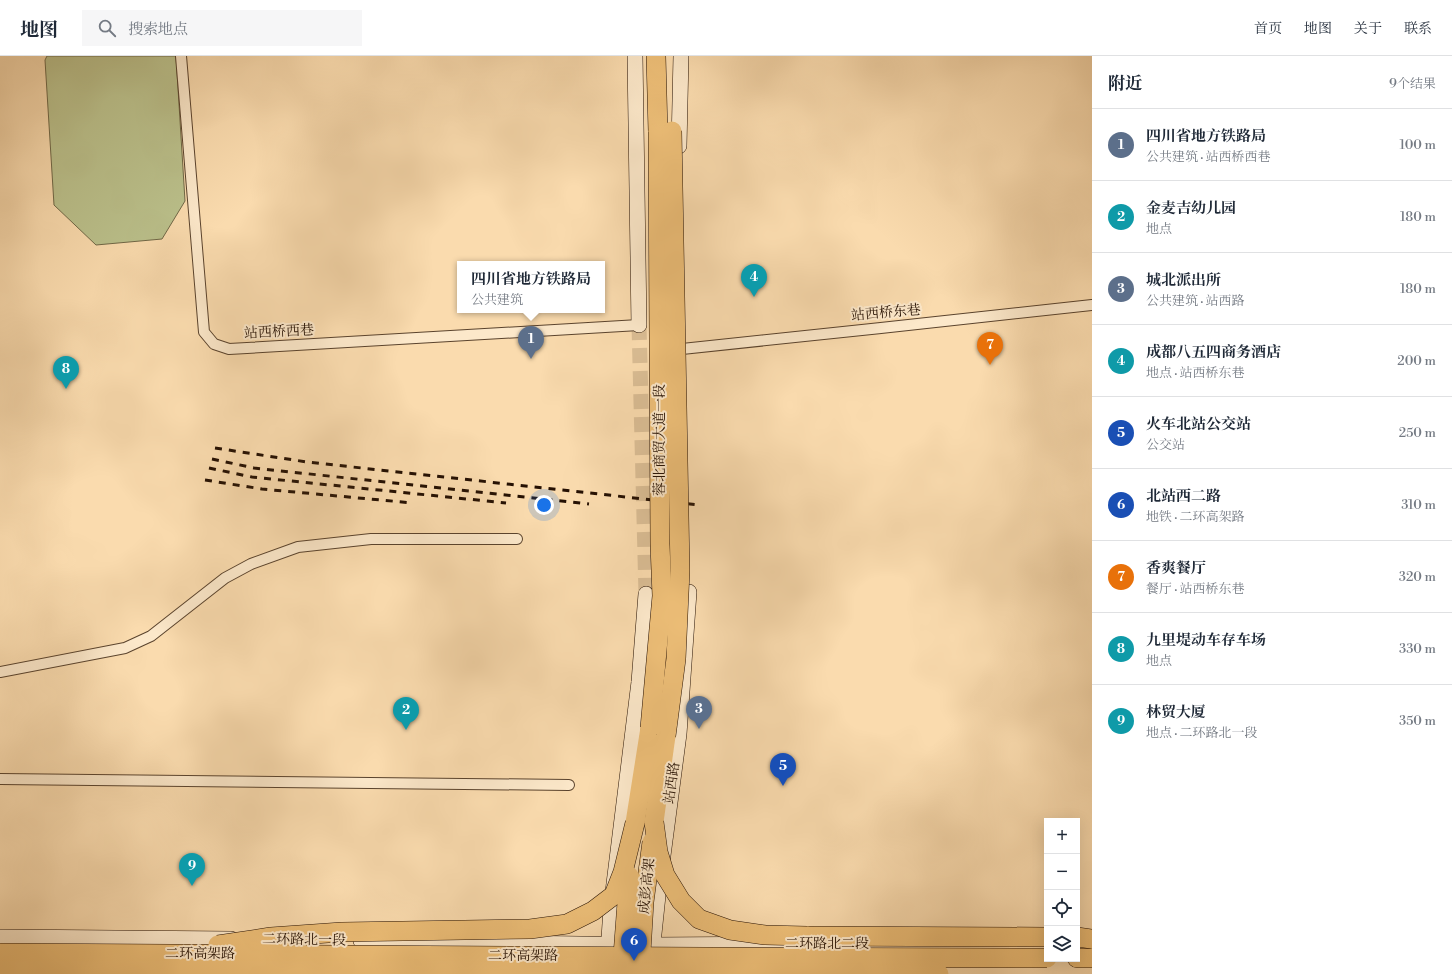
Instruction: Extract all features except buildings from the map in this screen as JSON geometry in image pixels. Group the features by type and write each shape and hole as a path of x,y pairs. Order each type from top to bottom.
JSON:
{"highway":[{"name":"蓉北商贸大道一段","path":"635,823 650,728 662,596 660,544 658,132 656,56"},
{"name":"蓉北商贸大道一段","path":"654,822 676,660 680,571 672,147 668,56"},
{"path":"654,822 658,852 665,875 681,901 699,918 730,930 765,935 807,936 1044,937"},
{"name":"成彭高架","path":"639,974 644,902 654,822"},
{"path":"0,945 90,947 155,954 271,937 342,932 530,929 567,924 593,911 614,895 623,872 635,823"},
{"name":"成彭高架","path":"622,974 627,896 635,823"},
{"path":"1080,937 1092,939"},
{"name":"二环高架路","path":"0,953 1044,958"},
{"path":"1080,958 1092,958"},
{"name":"二环高架路","path":"0,970 399,970 939,974"},
{"path":"350,974 379,970"},
{"path":"399,970 428,974"}],"main road":[{"path":"635,56 639,325"},
{"path":"681,56 677,204 682,349"},
{"name":"站西路","path":"650,974 659,886 679,734 689,592"},
{"path":"607,974 611,908 639,682 646,594"},
{"name":"二环路北一段","path":"0,937 608,944"},
{"path":"171,974 172,939"},
{"name":"二环路北二段","path":"608,944 1044,944"},
{"path":"1080,944 1092,944"}],"street":[{"name":"站西桥西巷","path":"181,56 204,332 214,344 229,349 639,325"},
{"name":"站西桥东巷","path":"682,349 830,332 964,320 1092,305"},
{"path":"0,672 125,648 152,636 225,578 251,564 298,547 371,539 517,539"},
{"path":"0,778 569,785"}],"green space":[{"path":"47,56 176,56 185,201 162,239 96,245 54,205 45,60"}],"tunnel":[{"path":"639,325 646,594"}],"railway":[{"path":"215,448 307,462 699,505"},
{"path":"212,459 254,468 589,504"},
{"path":"209,468 252,477 506,503"},
{"path":"205,480 262,489 413,503"}],"place":[{"name":"成都八五四商务酒店","path":"754,297"},
{"name":"四川省地方铁路局","path":"531,359"},
{"name":"香爽餐厅","path":"990,365"},
{"name":"九里堤动车存车场","path":"66,389"},
{"name":"城北派出所","path":"699,729"},
{"name":"金麦吉幼儿园","path":"406,730"},
{"name":"火车北站公交站","path":"783,786"},
{"name":"林贸大厦","path":"192,886"},
{"name":"北站西二路","path":"634,961"}]}
